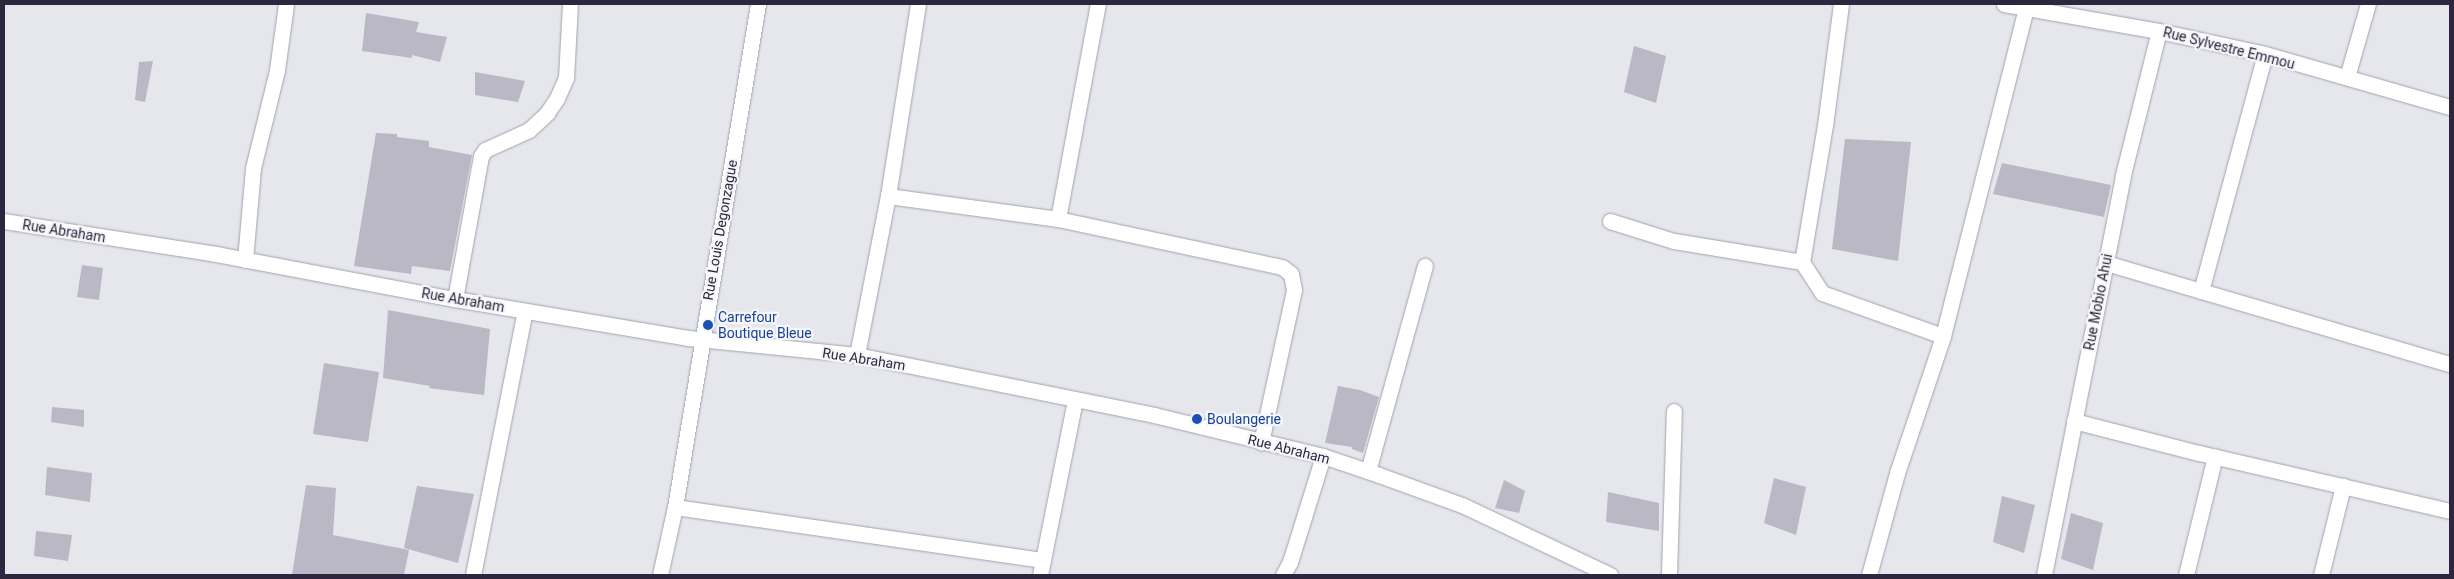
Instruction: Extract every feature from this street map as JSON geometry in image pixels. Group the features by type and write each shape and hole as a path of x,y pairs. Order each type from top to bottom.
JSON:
{"street":[{"path":"245,260 254,168 277,70 286,4"},
{"path":"455,299 481,156 485,150 529,130 547,113 557,98 566,78 570,4"},
{"name":"Rue Louis Degonzague","path":"660,575 675,507 701,338 758,4"},
{"path":"857,355 888,196 918,4"},
{"path":"1058,219 1098,4"},
{"path":"1841,4 1825,125 1802,262 1822,293 1943,336"},
{"name":"Rue Sylvestre Emmou","path":"2005,4 2160,31 2265,54 2450,107"},
{"path":"2347,78 2368,4"},
{"path":"1869,575 1896,473 1943,336 2026,8"},
{"name":"Rue Mobio Ahui","path":"2044,575 2123,175 2160,31"},
{"path":"2201,291 2265,54"},
{"path":"888,196 1058,219 1282,267 1291,274 1294,290 1261,442"},
{"path":"1610,221 1646,234 1699,246 1802,262"},
{"name":"Rue Abraham","path":"4,222 245,260 525,311 701,338 857,355 1154,415 1323,456 1368,471 1462,505 1610,575"},
{"path":"2106,263 2450,364"},
{"path":"1368,471 1425,266"},
{"path":"473,575 525,311"},
{"path":"1040,575 1075,400"},
{"path":"1669,575 1674,411"},
{"path":"2074,421 2450,511"},
{"path":"1283,575 1292,556 1323,456"},
{"path":"2186,575 2215,456"},
{"path":"2321,575 2343,486"},
{"path":"675,507 1043,560"}],"building":[{"path":"366,13 419,22 416,32 447,37 440,62 412,55 412,58 362,51"},
{"path":"1634,46 1666,56 1656,103 1624,92"},
{"path":"153,61 145,102 135,100 139,62"},
{"path":"475,72 525,81 518,102 475,95"},
{"path":"376,133 397,134 397,137 429,141 429,147 472,155 450,271 412,266 411,274 354,266"},
{"path":"1845,139 1911,142 1898,261 1832,249"},
{"path":"2002,163 2111,185 2104,217 1993,194"},
{"path":"82,265 103,268 99,300 77,297"},
{"path":"388,310 490,329 484,395 429,388 430,386 383,378"},
{"path":"324,363 379,372 368,442 313,434"},
{"path":"1338,386 1360,390 1379,397 1363,453 1352,449 1352,447 1325,443"},
{"path":"52,407 84,410 84,427 51,422"},
{"path":"47,467 92,473 90,502 45,495"},
{"path":"1774,478 1806,487 1796,535 1764,523"},
{"path":"1504,480 1525,491 1519,513 1495,508"},
{"path":"306,485 336,488 333,535 409,550 404,575 292,575"},
{"path":"417,486 474,494 458,563 404,548"},
{"path":"1608,492 1659,503 1659,531 1606,522"},
{"path":"2002,496 2035,505 2024,553 1993,542"},
{"path":"2071,513 2103,523 2093,570 2061,559"},
{"path":"36,531 72,535 68,561 34,556"}],"place":[{"name":"Carrefour Boutique Bleue","path":"708,325"},
{"name":"Boulangerie","path":"1197,419"}]}
